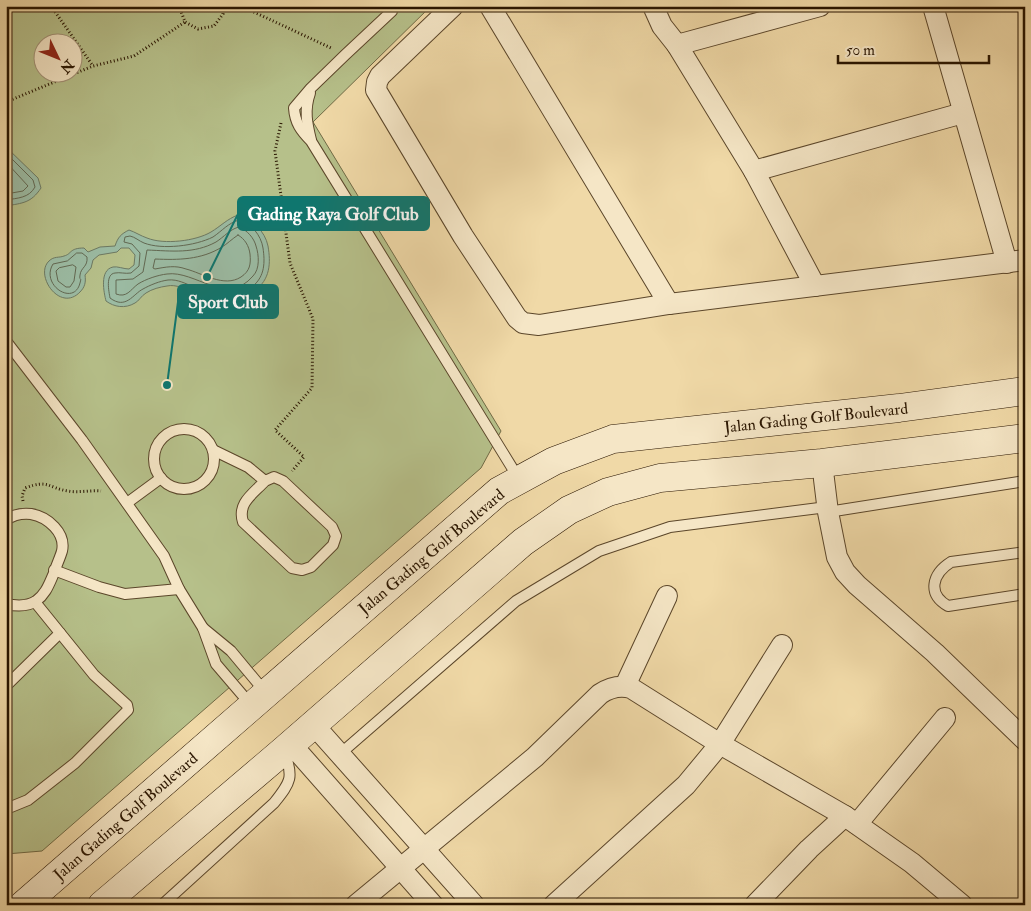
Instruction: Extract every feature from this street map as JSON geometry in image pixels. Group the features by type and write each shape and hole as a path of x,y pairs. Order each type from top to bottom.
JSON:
{"main road":[{"name":"Jalan Gading Golf Boulevard","path":"21,905 499,491 554,461 613,439 899,408 1025,391"},
{"path":"102,905 523,542 569,510 608,492 660,478 822,463 1025,438"},
{"path":"6,901 21,905"}],"street":[{"path":"453,6 380,76 376,90 464,236 518,318 523,323 538,324 668,304 1016,261 964,113 933,6"},
{"path":"490,6 668,304"},
{"path":"653,6 662,26 677,45 754,171 816,286"},
{"path":"677,45 820,6"},
{"path":"754,171 964,113"},
{"path":"822,463 827,510 837,557 845,572 857,585 935,653 1025,740"},
{"path":"625,686 667,596"},
{"path":"554,905 686,785 720,744 782,645"},
{"path":"356,905 536,757 600,694 609,689 625,686 851,820 912,863 962,905"},
{"path":"755,905 809,849 851,820 945,718"},
{"path":"313,724 474,905"},
{"path":"287,747 433,905"}],"lane":[{"path":"392,11 345,54 312,88 294,108 294,117 300,130 311,141 519,480"},
{"path":"311,141 306,120 306,103 312,88"},
{"path":"6,340 119,491 164,556 179,588 203,628 216,664 259,699"},
{"path":"187,430 198,433 207,440 213,450 214,464 209,477 198,486 185,490 172,487 161,478 156,468 154,456 158,445 165,436 176,431 187,430"},
{"path":"213,450 248,467 265,481"},
{"path":"274,477 283,481 332,526 336,536 334,545 311,567 302,570 292,568 243,522 240,515 241,506 265,481 274,477"},
{"path":"127,502 161,478"},
{"path":"340,754 516,601 599,551 670,527 827,510 1025,481"},
{"path":"6,520 25,513 40,515 52,523 60,536 62,550 46,592 35,602 20,606 6,604"},
{"path":"1025,552 951,562 939,572 934,587 936,596 948,606 1025,594"},
{"path":"54,570 125,594 179,588"},
{"path":"6,809 28,800 75,763 128,710 127,706 94,675 35,602"},
{"path":"203,628 231,651 259,699"},
{"path":"6,686 60,634"},
{"path":"162,905 274,803 288,783 290,768 287,747"}],"path":[{"path":"51,6 93,66"},
{"path":"179,6 185,22 198,29 214,26 223,14 223,6"},
{"path":"241,6 345,54"},
{"path":"6,102 93,66 134,56 185,22"},
{"path":"283,481 304,457 276,430 312,388 313,319 290,262 275,151 283,112 294,108"},
{"path":"25,513 22,496 26,488 38,483 68,491 119,491"}],"shaded area":[{"path":"6,6 431,6 313,122 501,431 481,468 42,851 6,854"}],"water":[{"path":"6,147 38,178 41,188 34,197 26,202 6,206"},
{"path":"238,215 253,223 264,235 268,246 269,259 268,271 264,281 255,290 240,297 217,299 180,287 170,286 151,290 131,305 124,307 112,305 106,301 104,277 106,272 113,267 129,269 134,265 135,255 129,248 121,248 117,252 99,255 93,260 91,268 85,275 83,288 72,297 65,298 57,295 51,290 47,282 45,267 51,259 67,255 76,249 84,248 88,252 100,247 115,246 120,236 129,230 154,240 171,242 189,240 215,230"}],"place":[{"name":"Gading Raya Golf Club","path":"207,277"},
{"name":"Sport Club","path":"167,385"}]}
